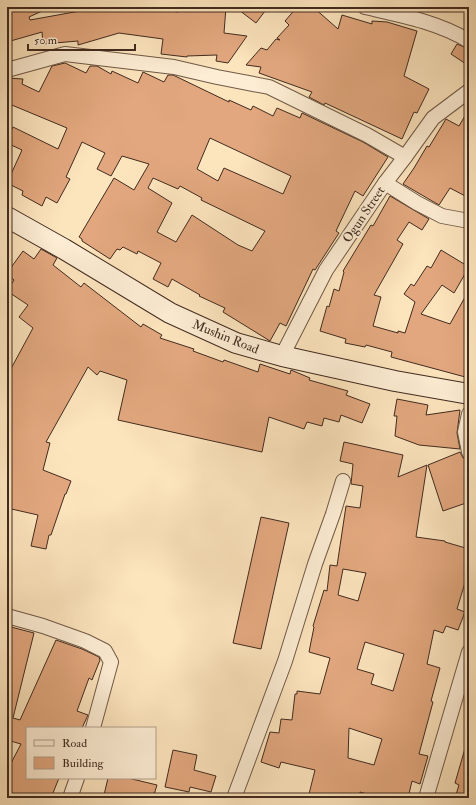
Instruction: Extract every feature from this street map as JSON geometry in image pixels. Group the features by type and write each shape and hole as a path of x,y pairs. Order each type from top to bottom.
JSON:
{"main road":[{"name":"Mushin Road","path":"7,217 64,249 170,313 236,343 282,356 395,381 469,394"}],"street":[{"path":"365,7 415,19 459,35 469,41"},
{"path":"7,70 65,54 174,67 269,87 367,135 405,158"},
{"name":"Ogun Street","path":"282,356 326,270 385,183 405,158 433,118 469,90"},
{"path":"385,183 417,203 442,216 469,221"},
{"path":"469,414 465,432 469,452"},
{"path":"234,798 287,654 315,564 333,514 342,481"},
{"path":"7,616 85,641 105,651 111,662 93,727"},
{"path":"426,798 469,652"},
{"path":"70,798 77,779"}],"building":[{"path":"25,7 51,7 29,17 30,20 102,7 115,7 115,9 143,7 178,12 178,7 226,7 224,33 247,36 228,63 216,61 217,55 187,57 161,54 163,39 119,33 78,45 78,41 43,44 42,32 7,42 7,13"},
{"path":"235,7 268,7 256,23"},
{"path":"297,7 313,7 338,29 342,15 372,24 372,21 387,22 417,31 404,76 429,89 417,113 414,112 402,139 325,103 324,105 309,97 312,92 259,73 261,67 246,65 261,48 267,50 276,39 280,40 277,38 289,25 285,21"},
{"path":"457,44 469,49 469,66 451,54"},
{"path":"65,63 86,73 90,66 97,66 111,74 112,71 138,83 143,72 164,82 168,75 173,75 229,102 229,100 251,110 253,106 273,116 277,108 300,118 302,113 363,142 388,157 363,196 355,191 336,231 339,233 315,270 313,269 286,326 280,323 270,341 223,312 225,308 199,296 200,295 172,279 168,287 153,279 161,263 138,251 137,254 123,247 120,250 117,249 110,259 82,241 79,237 114,178 134,190 149,164 122,156 111,176 97,169 105,153 82,142 66,177 70,179 57,203 46,197 42,206 22,195 23,191 7,183 22,150 7,143 7,138 13,127 58,149 67,128 7,103 7,78 23,79 22,84 39,92 52,66","holes":["210,138 291,176 283,194 224,168 218,181 197,169","153,178 178,189 180,186 202,198 201,200 265,231 252,251 238,245 192,215 176,242 157,232 172,203 148,188"]},
{"path":"469,109 469,198 450,188 439,205 403,184 427,146 429,147 446,119 459,126"},
{"path":"390,196 429,219 422,230 409,222 397,240 403,244 374,295 381,297 373,326 398,333 398,331 405,333 415,302 404,294 411,284 414,286 427,266 431,268 441,250 469,267 454,293 442,285 421,314 450,324 469,290 469,378 391,357 392,352 366,345 365,347 345,343 346,339 320,331 327,306 329,307 334,289 339,291 343,271 371,225 373,226"},
{"path":"41,249 57,258 53,265 81,287 84,283 141,327 143,324 162,335 160,338 194,349 193,351 223,362 224,360 258,372 260,364 290,374 291,370 310,378 309,380 348,391 346,395 370,404 362,423 341,415 339,422 324,418 322,426 307,422 304,429 269,417 262,452 118,420 127,380 100,371 97,375 88,367 46,442 50,443 43,470 71,481 51,535 49,535 46,549 31,546 38,515 7,508 7,376 33,328 19,317 28,305 7,291 14,280 7,275 7,273 23,251 34,259"},
{"path":"397,399 428,405 426,415 460,410 457,433 460,449 419,445 395,436 397,416 394,416"},
{"path":"344,442 403,455 398,477 427,465 416,537 445,541 469,549 467,576 457,609 465,612 458,630 446,626 443,633 434,630 427,664 440,668 431,701 433,702 419,754 428,756 420,784 412,781 408,798 380,798 360,792 359,798 323,798 309,794 315,770 281,762 279,768 261,762 270,732 279,733 281,719 292,720 295,694 297,694 297,691 320,694 330,658 309,652 313,626 324,590 327,591 330,565 337,566 346,506 360,508 363,486 351,484 353,464 340,461","holes":["343,569 366,573 358,601 338,595","365,642 404,654 393,691 371,684 374,674 357,669","349,728 382,739 374,765 348,758"]},
{"path":"460,452 463,458 469,460 469,502 443,511 428,465"},
{"path":"261,517 289,523 261,649 233,643"},
{"path":"7,626 34,633 13,718 20,720 56,640 99,657 100,660 92,680 89,678 77,711 88,715 82,727 26,727 26,779 59,779 51,798 7,798 7,771 21,744 7,740"},
{"path":"466,745 469,745 469,798 455,798 459,785 455,783"},
{"path":"173,750 197,755 194,770 216,776 211,792 190,787 189,792 165,787"},
{"path":"108,779 132,779 157,785 153,798 116,798 104,795"}]}
